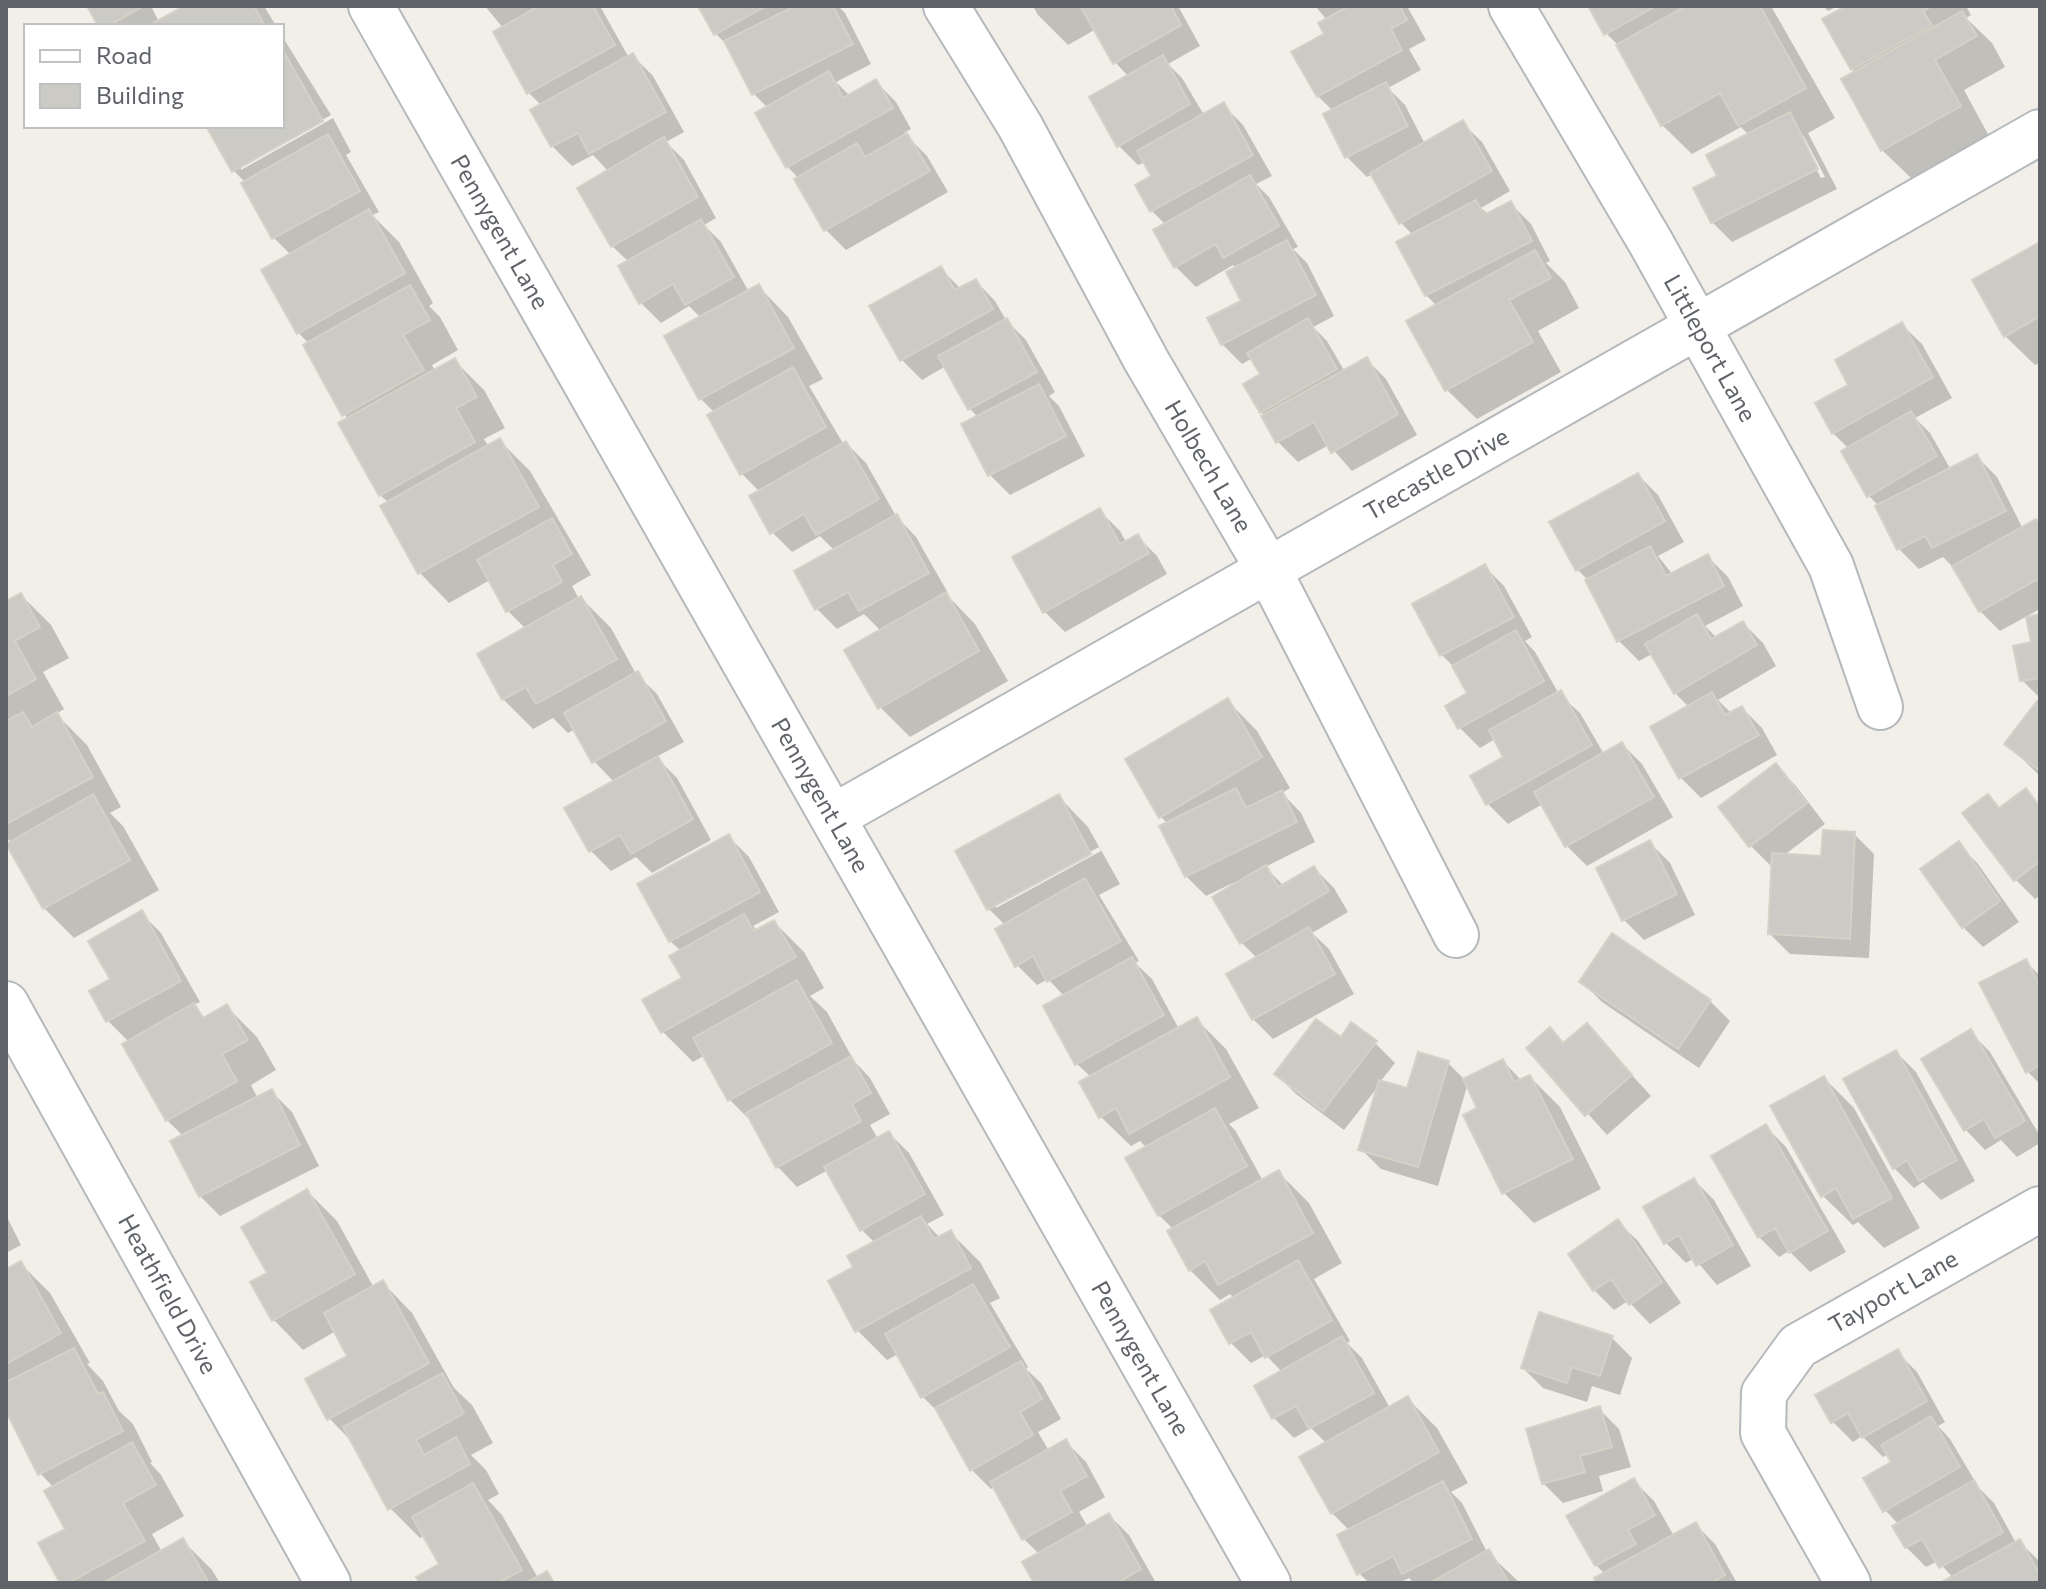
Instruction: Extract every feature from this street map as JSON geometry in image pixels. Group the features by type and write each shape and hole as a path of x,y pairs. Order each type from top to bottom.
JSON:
{"street":[{"name":"Pennygent Lane","path":"371,6 1268,1583"},
{"name":"Holbech Lane","path":"946,6 1020,126 1146,360 1268,569 1456,935"},
{"name":"Littleport Lane","path":"1511,6 1651,243 1831,566 1880,707"},
{"name":"Trecastle Drive","path":"833,817 2040,132"},
{"name":"Heathfield Drive","path":"6,1004 328,1583"},
{"name":"Tayport Lane","path":"1848,1583 1763,1433 1764,1393 1798,1346 2040,1209"}],"building":[{"path":"87,6 140,8 112,24 97,24"},
{"path":"184,6 254,6 264,24 152,24"},
{"path":"539,6 593,6 615,45 527,94 493,32"},
{"path":"698,6 766,6 714,35"},
{"path":"795,6 833,6 853,44 752,95 724,41"},
{"path":"1171,6 1181,25 1113,64 1081,7"},
{"path":"1349,6 1400,6 1407,20 1391,29 1402,50 1317,97 1291,52 1324,34 1318,23"},
{"path":"1588,6 1656,6 1604,35"},
{"path":"1686,6 1760,6 1806,88 1738,126 1720,93 1661,126 1616,45"},
{"path":"1846,6 1932,6 1923,11 1932,25 1851,70 1822,19"},
{"path":"1962,11 1977,36 1935,60 1961,106 1881,151 1841,79"},
{"path":"284,52 323,121 232,172 207,128 284,128"},
{"path":"633,53 666,112 589,154 578,133 551,147 530,110"},
{"path":"1163,55 1190,104 1117,147 1089,97"},
{"path":"829,71 843,98 876,79 893,108 786,168 755,113"},
{"path":"1386,82 1408,126 1345,158 1323,114"},
{"path":"1224,102 1253,155 1150,212 1135,185 1151,176 1137,151"},
{"path":"1790,112 1818,169 1711,223 1693,188 1717,176 1706,155"},
{"path":"1463,120 1492,171 1399,224 1370,173"},
{"path":"907,133 930,171 824,231 794,179 857,143 865,157"},
{"path":"328,134 360,191 272,239 241,183"},
{"path":"664,137 698,197 611,247 577,188"},
{"path":"1250,175 1279,226 1223,258 1216,244 1174,268 1153,230"},
{"path":"1476,200 1484,215 1511,201 1532,241 1425,296 1396,242"},
{"path":"369,209 405,273 297,334 261,270"},
{"path":"701,219 734,277 685,305 673,284 639,304 618,266"},
{"path":"1287,240 1316,295 1221,345 1207,318 1241,301 1226,272"},
{"path":"2040,242 2040,316 2004,337 1972,280"},
{"path":"1535,250 1551,278 1509,300 1533,342 1445,391 1406,321"},
{"path":"941,266 955,290 976,279 993,309 900,361 869,306"},
{"path":"759,284 794,348 699,400 664,336"},
{"path":"410,285 430,320 403,335 424,370 342,416 303,345"},
{"path":"1007,318 1037,372 968,410 938,356"},
{"path":"1308,318 1337,369 1260,413 1243,384 1260,374 1247,353"},
{"path":"1902,322 1933,377 1832,434 1815,403 1848,385 1835,360"},
{"path":"1367,357 1398,414 1331,453 1314,422 1276,443 1261,416"},
{"path":"455,358 477,397 456,408 475,442 379,496 338,423"},
{"path":"793,367 826,427 740,475 707,415"},
{"path":"1039,384 1066,436 988,476 961,424"},
{"path":"1911,411 1937,456 1867,497 1841,451"},
{"path":"500,438 539,507 418,574 380,506"},
{"path":"846,441 879,499 816,535 804,514 770,534 749,496"},
{"path":"1977,454 2006,511 1932,548 1925,536 1897,550 1875,506"},
{"path":"1638,473 1665,521 1576,571 1549,522"},
{"path":"1100,508 1120,544 1138,534 1149,553 1043,613 1012,557"},
{"path":"897,514 929,573 859,611 848,592 815,610 794,571"},
{"path":"552,518 572,554 553,565 562,582 506,612 477,560"},
{"path":"2036,519 2040,526 2040,578 1979,612 1952,566"},
{"path":"1650,546 1666,576 1708,554 1724,586 1617,642 1585,580"},
{"path":"1485,564 1514,617 1440,656 1412,604"},
{"path":"946,592 979,651 878,709 844,650"},
{"path":"21,593 40,627 15,641 36,679 6,696 6,601"},
{"path":"581,596 617,659 536,704 526,687 502,700 477,654"},
{"path":"1697,614 1711,639 1743,621 1757,645 1674,694 1645,644"},
{"path":"2040,614 2040,678 2020,681 2013,646 2031,642 2026,617"},
{"path":"1516,630 1544,681 1458,729 1445,706 1467,693 1452,666"},
{"path":"638,671 666,721 592,763 564,713"},
{"path":"1561,690 1592,745 1486,805 1470,776 1503,757 1489,730"},
{"path":"1712,692 1725,715 1742,706 1759,735 1679,779 1650,727"},
{"path":"1228,698 1262,757 1159,818 1125,759"},
{"path":"2037,701 2040,703 2040,771 2004,744"},
{"path":"23,712 32,727 57,712 93,777 6,824 6,721"},
{"path":"1622,742 1654,797 1565,847 1534,792"},
{"path":"658,756 693,819 631,854 620,835 589,852 564,808"},
{"path":"1776,763 1807,803 1749,847 1718,807"},
{"path":"1236,788 1246,808 1282,790 1297,822 1185,877 1159,826"},
{"path":"2026,788 2040,807 2040,861 2014,881 1962,813 1988,794 1999,808"},
{"path":"93,794 130,860 43,909 6,844"},
{"path":"1059,794 1091,854 987,910 955,851"},
{"path":"1823,830 1855,832 1850,939 1768,934 1772,853 1821,856"},
{"path":"729,834 760,892 669,942 637,884"},
{"path":"1650,840 1677,894 1622,921 1596,868"},
{"path":"1959,841 2000,901 1962,928 1920,869"},
{"path":"1266,865 1278,887 1314,866 1329,891 1240,944 1212,897"},
{"path":"1085,878 1121,941 1047,982 1033,956 1015,967 995,929"},
{"path":"142,910 181,981 106,1022 89,991 110,979 88,941"},
{"path":"744,914 754,931 774,920 796,957 661,1033 642,1000 682,978 669,956"},
{"path":"1309,927 1335,974 1252,1020 1226,974"},
{"path":"1612,933 1711,1000 1678,1049 1579,982"},
{"path":"1132,957 1164,1015 1075,1065 1043,1006"},
{"path":"2026,959 2040,986 2040,1065 2026,1073 1979,983"},
{"path":"797,980 832,1043 728,1101 693,1038"},
{"path":"194,1003 203,1018 227,1004 248,1040 222,1054 237,1081 166,1121 122,1044"},
{"path":"1197,1017 1230,1077 1129,1134 1116,1108 1099,1118 1079,1082"},
{"path":"1316,1019 1341,1037 1351,1022 1377,1041 1323,1111 1274,1074"},
{"path":"1587,1023 1632,1075 1585,1116 1526,1048 1550,1027 1563,1043"},
{"path":"1971,1029 2025,1121 1995,1138 1984,1119 1964,1131 1921,1059"},
{"path":"1896,1050 1957,1160 1919,1181 1907,1160 1893,1169 1843,1079"},
{"path":"1418,1052 1449,1061 1418,1167 1358,1150 1379,1080 1407,1088"},
{"path":"851,1056 871,1093 852,1104 861,1121 776,1168 746,1113"},
{"path":"1503,1059 1514,1082 1530,1075 1573,1159 1502,1194 1463,1115 1477,1108 1463,1079"},
{"path":"1824,1076 1892,1198 1853,1219 1836,1188 1821,1197 1770,1106"},
{"path":"272,1089 300,1145 199,1197 170,1141"},
{"path":"1215,1108 1247,1166 1158,1216 1125,1158"},
{"path":"1766,1124 1828,1231 1789,1253 1775,1228 1758,1238 1711,1156"},
{"path":"889,1131 925,1194 860,1231 824,1167"},
{"path":"1279,1170 1313,1233 1218,1285 1205,1261 1189,1271 1167,1231"},
{"path":"1694,1178 1733,1245 1696,1266 1679,1235 1664,1244 1643,1207"},
{"path":"307,1189 355,1274 272,1321 250,1282 267,1273 241,1227"},
{"path":"921,1216 934,1239 951,1230 971,1268 855,1332 828,1281 853,1267 847,1256"},
{"path":"1618,1219 1662,1282 1629,1305 1611,1279 1593,1291 1568,1254"},
{"path":"1298,1260 1332,1320 1265,1358 1251,1332 1229,1344 1210,1310"},
{"path":"21,1261 61,1333 6,1364 6,1269"},
{"path":"383,1280 429,1363 327,1420 305,1379 347,1356 324,1313"},
{"path":"973,1284 1010,1347 921,1398 885,1334"},
{"path":"1539,1312 1613,1336 1600,1376 1572,1367 1567,1383 1521,1368"},
{"path":"1342,1336 1374,1393 1309,1429 1296,1406 1272,1419 1254,1386"},
{"path":"74,1348 98,1394 103,1392 123,1431 38,1475 6,1411 6,1382"},
{"path":"1898,1349 1927,1401 1862,1438 1848,1413 1831,1423 1815,1395"},
{"path":"1021,1361 1042,1399 1020,1412 1033,1435 970,1471 935,1408"},
{"path":"442,1373 464,1413 416,1440 424,1455 456,1437 470,1464 388,1510 343,1427"},
{"path":"1408,1396 1439,1452 1331,1514 1299,1457"},
{"path":"1600,1406 1612,1447 1580,1456 1585,1472 1542,1484 1526,1429"},
{"path":"1931,1416 1960,1467 1883,1512 1863,1478 1891,1462 1881,1445"},
{"path":"1066,1439 1087,1476 1060,1491 1072,1512 1022,1540 990,1482"},
{"path":"132,1442 156,1485 123,1503 145,1541 68,1583 60,1583 38,1543 65,1529 44,1491"},
{"path":"1634,1478 1655,1515 1628,1530 1636,1544 1595,1566 1566,1516"},
{"path":"1974,1480 2003,1532 1939,1568 1922,1539 1905,1548 1892,1526"},
{"path":"1443,1481 1472,1539 1402,1574 1393,1556 1357,1575 1337,1535"},
{"path":"473,1483 522,1570 498,1583 420,1583 416,1577 439,1564 412,1517"},
{"path":"1109,1513 1141,1569 1117,1583 1034,1583 1022,1562"},
{"path":"1696,1522 1725,1575 1711,1583 1596,1583 1594,1578"},
{"path":"183,1538 209,1583 103,1583"},
{"path":"2020,1539 2040,1575 2040,1583 1940,1583"},
{"path":"1489,1549 1509,1583 1430,1583"},
{"path":"547,1571 554,1583 526,1583"}]}
